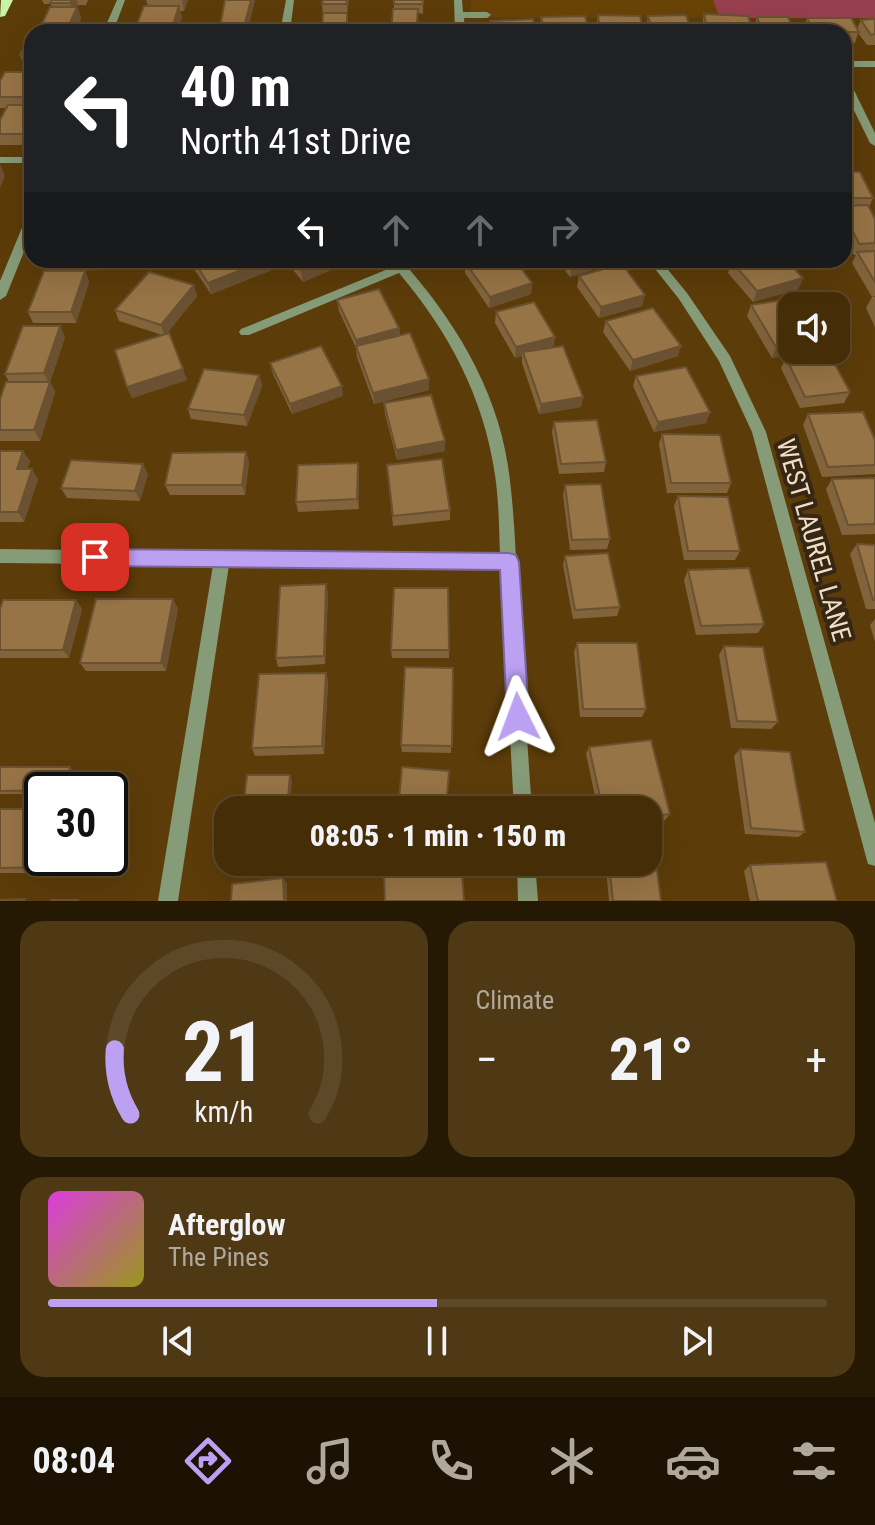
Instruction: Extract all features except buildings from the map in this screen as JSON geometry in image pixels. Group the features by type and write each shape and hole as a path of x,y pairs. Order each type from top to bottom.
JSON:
{"main road":[{"path":"0,13 7,0"}],"street":[{"path":"111,24 121,0"},
{"path":"286,24 290,0"},
{"path":"458,0 459,24"},
{"path":"458,15 487,15"},
{"path":"852,64 875,64"},
{"path":"852,96 875,143"},
{"path":"0,160 24,160"},
{"path":"0,296 24,238"},
{"path":"245,332 386,268"},
{"path":"401,268 448,326 469,364 488,411 502,468 522,796"},
{"name":"WEST LAUREL LANE","path":"660,268 725,359 759,432 875,857"},
{"path":"0,556 509,562"},
{"path":"168,901 222,558"},
{"path":"527,876 528,901"}],"shaded area":[{"path":"471,0 875,0 875,18 471,18"},
{"path":"713,0 875,0 875,18 720,18"}],"route":[{"path":"95,557 509,562 518,717"}]}
